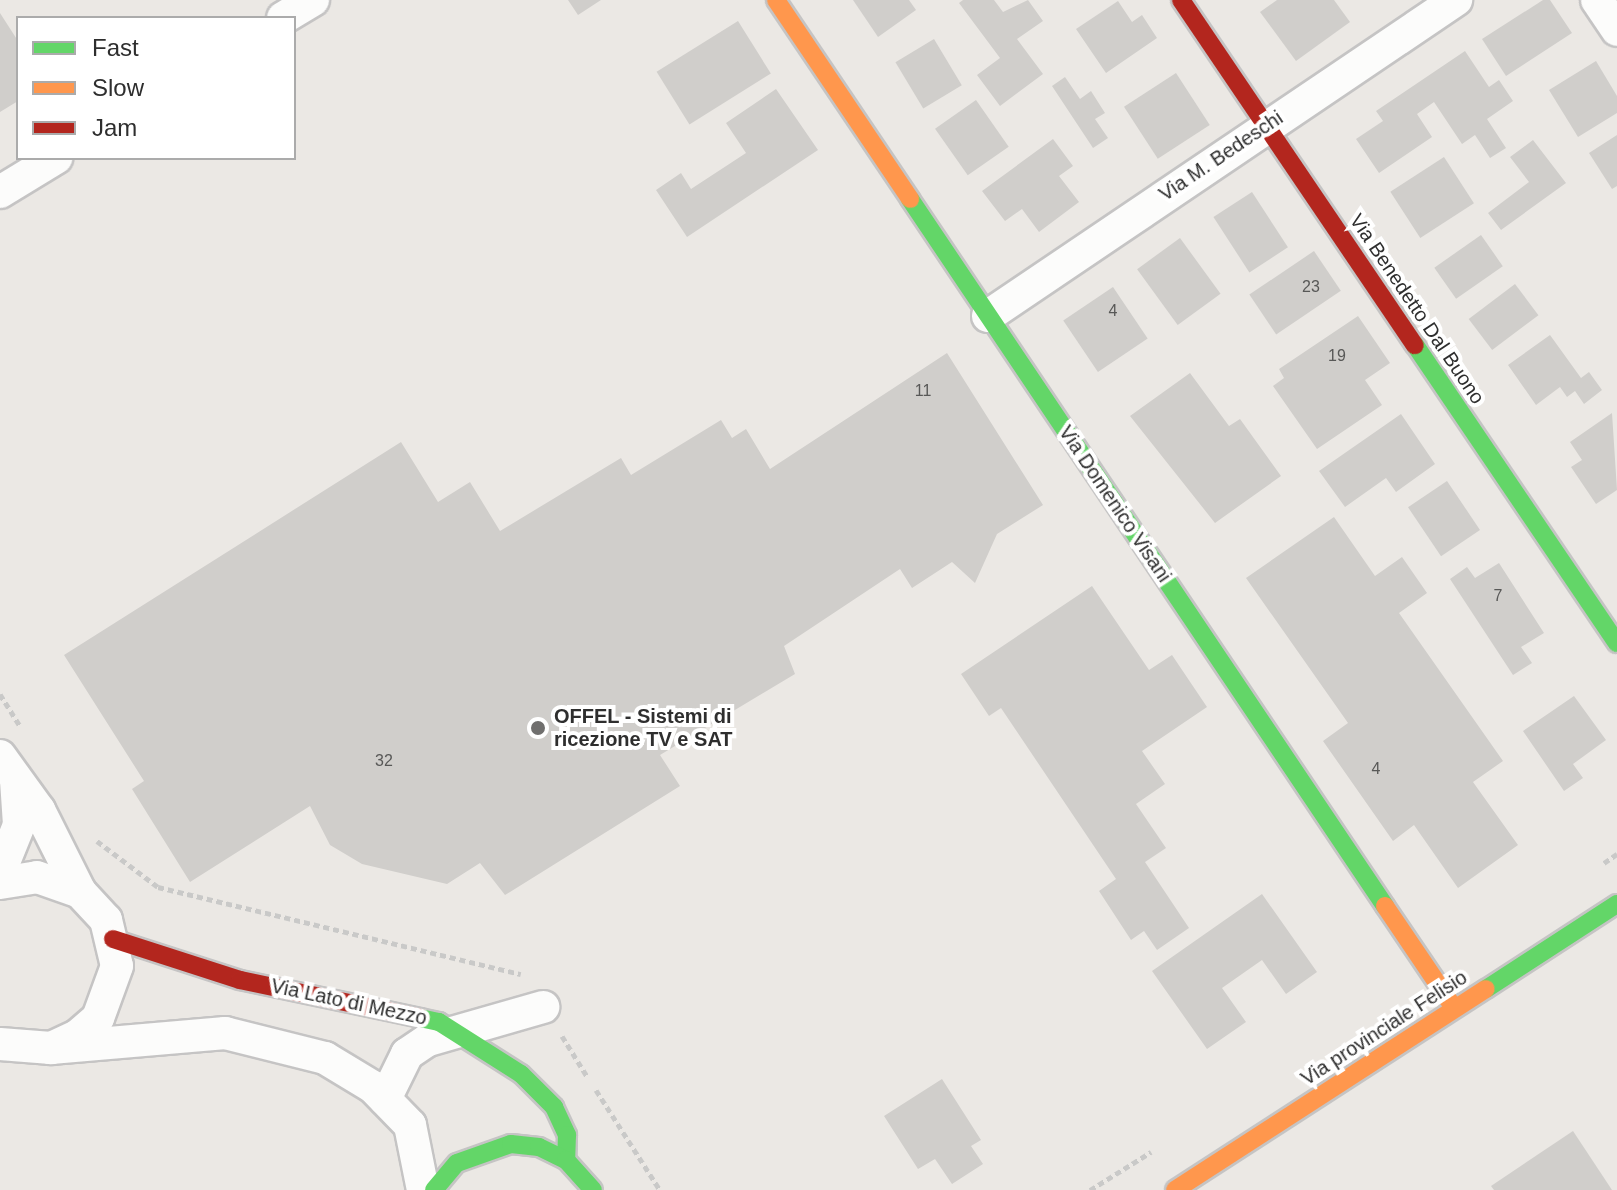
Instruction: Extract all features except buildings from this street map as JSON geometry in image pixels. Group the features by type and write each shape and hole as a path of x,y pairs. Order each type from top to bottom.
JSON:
{"street":[{"path":"286,16 313,0"},
{"name":"Via Domenico Visani","path":"776,0 1454,1008"},
{"name":"Via Benedetto Dal Buono","path":"1181,0 1617,643"},
{"name":"Via M. Bedeschi","path":"988,316 1265,125 1456,0"},
{"path":"1597,0 1617,30"},
{"path":"0,192 53,160"},
{"path":"0,872 19,825 8,768"},
{"path":"8,768 39,810 80,892 113,939 117,966 98,1018 51,1048"},
{"path":"0,883 37,877 80,892"},
{"name":"Via provinciale Felisio","path":"1175,1190 1617,904"},
{"name":"Via Lato di Mezzo","path":"113,939 240,980 391,1008 458,1033 521,1074 554,1107 567,1135 566,1160"},
{"path":"385,1099 407,1054 458,1033 543,1007"},
{"path":"0,1044 51,1048 225,1033 272,1041 325,1058 385,1099 410,1125 423,1190"},
{"path":"434,1190 457,1163 483,1150 539,1147 566,1160 594,1187"}],"path":[{"path":"0,694 24,732"},
{"path":"90,835 158,887 523,974 660,1190"}],"traffic: fast":[{"path":"910,199 1385,906"},
{"path":"1415,345 1617,643"},
{"path":"1486,989 1617,904"},
{"path":"420,1018 439,1022 521,1074 554,1107 567,1135 566,1160"},
{"path":"434,1190 457,1163 511,1144 539,1147 566,1160 593,1190"}],"traffic: slow":[{"path":"776,0 910,199"},
{"path":"1385,906 1454,1008"},
{"path":"1175,1190 1486,989"}],"traffic: jam":[{"path":"1181,0 1415,345"},
{"path":"113,939 240,980 420,1018"}],"place":[{"name":"OFFEL - Sistemi di ricezione TV e SAT","path":"538,728"}]}
